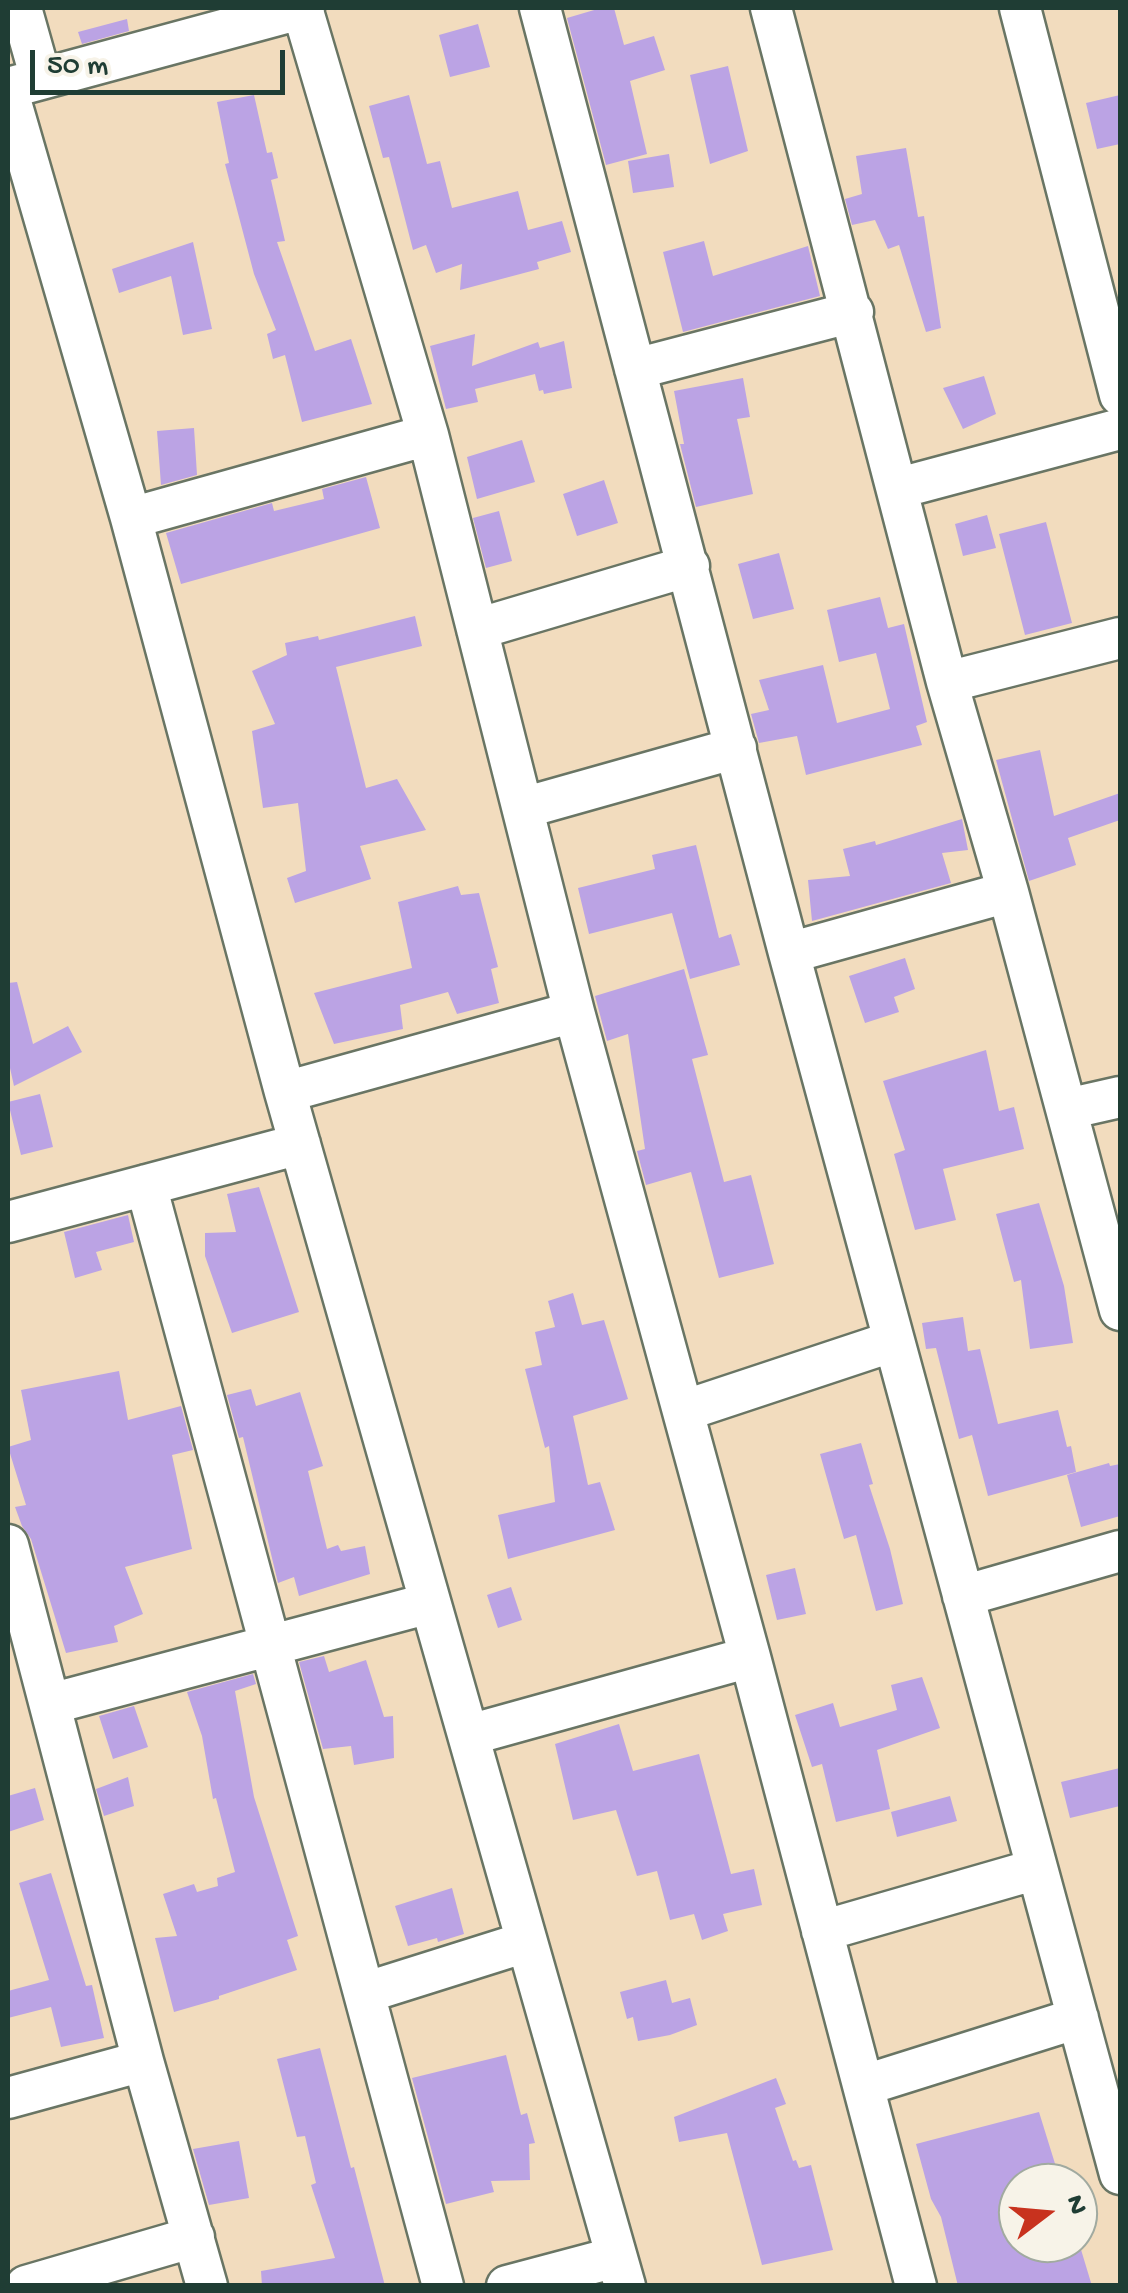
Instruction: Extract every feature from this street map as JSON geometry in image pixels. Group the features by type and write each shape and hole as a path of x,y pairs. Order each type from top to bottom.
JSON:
{"street":[{"path":"21,8 19,86 131,518 285,1092 620,2271 507,2286"},
{"path":"19,86 250,14 302,8 428,435 574,1012 865,2085 909,2284"},
{"path":"540,8 789,953 1120,2174"},
{"path":"771,8 947,682 1008,892 1120,1310"},
{"path":"1020,8 1102,243 1120,395"},
{"path":"636,369 852,312"},
{"path":"899,488 1120,429"},
{"path":"131,518 428,435"},
{"path":"477,629 689,566"},
{"path":"947,682 1120,638"},
{"path":"523,808 736,748"},
{"path":"789,953 1008,892"},
{"path":"285,1092 574,1012"},
{"path":"1067,1109 1120,1097"},
{"path":"8,1222 300,1144"},
{"path":"146,1185 443,2286"},
{"path":"683,1411 894,1341"},
{"path":"8,1545 143,2061 207,2286"},
{"path":"963,1596 1120,1551"},
{"path":"50,1704 430,1603"},
{"path":"469,1735 750,1657"},
{"path":"822,1932 1038,1869"},
{"path":"364,1993 526,1942"},
{"path":"865,2085 1078,2018"},
{"path":"8,2098 143,2061"},
{"path":"26,2286 194,2237"}],"building":[{"path":"614,8 624,45 654,36 665,70 630,81 647,154 606,165 567,18"},
{"path":"127,19 129,31 82,44 78,32"},
{"path":"478,24 490,67 450,77 439,35"},
{"path":"728,66 748,151 710,164 690,75"},
{"path":"254,95 267,153 272,152 278,178 271,180 285,241 277,242 315,351 351,339 372,404 302,422 285,355 273,359 267,334 276,330 254,274 225,164 229,163 217,102"},
{"path":"409,95 427,164 440,161 452,208 518,191 528,230 562,221 571,252 537,262 539,269 460,290 462,264 436,273 426,245 413,250 389,157 383,158 369,106"},
{"path":"1120,95 1120,144 1097,149 1086,103"},
{"path":"906,148 918,217 924,216 941,328 926,332 899,245 888,249 875,220 852,225 845,199 862,194 856,156"},
{"path":"669,154 674,187 633,193 628,161"},
{"path":"704,241 713,276 808,246 820,296 683,332 663,252"},
{"path":"193,242 212,329 183,335 171,276 119,293 112,269"},
{"path":"475,334 472,366 538,342 540,348 564,341 572,388 544,394 539,391 535,374 475,389 478,402 446,409 430,346"},
{"path":"984,376 996,414 963,429 943,388"},
{"path":"743,378 750,417 737,419 753,494 696,507 680,444 684,444 674,391"},
{"path":"194,428 197,475 161,485 157,431"},
{"path":"522,440 535,482 477,499 467,457"},
{"path":"366,477 380,528 181,584 166,533 272,503 274,511 324,499 322,489"},
{"path":"604,480 618,523 577,536 563,494"},
{"path":"499,511 512,561 486,568 473,518"},
{"path":"987,515 996,548 963,556 955,524"},
{"path":"1046,522 1072,623 1025,635 999,534"},
{"path":"779,553 794,609 753,619 738,564"},
{"path":"880,597 888,628 904,624 927,722 916,726 922,745 806,775 797,736 759,743 751,714 769,710 759,680 823,665 837,723 890,709 876,653 839,662 827,610"},
{"path":"415,616 422,646 336,667 366,788 397,779 426,830 360,846 371,879 295,903 287,878 306,871 298,803 263,808 252,731 275,724 252,671 287,655 285,643 318,636 319,640"},
{"path":"1040,750 1054,816 1120,793 1120,820 1068,838 1076,865 1029,881 996,760"},
{"path":"962,819 968,850 942,853 951,883 812,921 808,880 850,876 843,849 875,841 876,845"},
{"path":"696,845 719,938 731,934 740,965 690,979 672,913 589,934 578,888 655,869 652,855"},
{"path":"458,886 461,895 479,893 498,967 491,969 499,1003 457,1014 448,992 400,1005 403,1029 334,1044 314,993 412,968 398,902"},
{"path":"905,958 915,989 894,997 899,1012 865,1023 849,976"},
{"path":"684,969 708,1055 692,1059 724,1182 751,1175 774,1264 719,1278 691,1172 646,1185 637,1151 645,1149 628,1034 607,1041 595,996"},
{"path":"17,982 33,1044 68,1026 82,1052 14,1086 8,1059 8,983"},
{"path":"986,1050 999,1111 1014,1107 1024,1149 943,1169 956,1220 915,1230 894,1154 905,1150 883,1081"},
{"path":"40,1094 53,1147 21,1155 8,1102"},
{"path":"259,1187 299,1312 232,1333 205,1256 205,1233 236,1232 227,1194"},
{"path":"1039,1203 1064,1286 1073,1343 1030,1349 1021,1280 1014,1282 996,1214"},
{"path":"128,1215 134,1242 96,1252 102,1270 75,1278 64,1232"},
{"path":"573,1293 582,1325 604,1320 628,1399 573,1416 588,1485 600,1482 615,1530 508,1559 498,1515 555,1502 549,1446 545,1448 525,1369 542,1365 535,1332 555,1327 548,1301"},
{"path":"963,1317 968,1351 980,1349 998,1424 1058,1410 1076,1472 988,1496 972,1435 959,1439 936,1348 926,1349 922,1323"},
{"path":"119,1371 128,1420 181,1406 193,1450 172,1455 192,1549 125,1567 143,1614 114,1626 118,1642 66,1653 31,1539 15,1507 26,1505 8,1447 31,1440 21,1390"},
{"path":"251,1389 256,1406 300,1392 323,1466 308,1471 327,1549 338,1545 341,1551 365,1546 370,1574 299,1596 294,1577 278,1583 243,1437 239,1438 227,1395"},
{"path":"861,1443 903,1604 876,1611 856,1535 844,1539 820,1454"},
{"path":"1109,1463 1120,1464 1120,1516 1081,1527 1067,1475"},
{"path":"795,1568 806,1614 777,1620 766,1575"},
{"path":"511,1587 522,1620 498,1628 487,1595"},
{"path":"324,1656 329,1672 366,1660 384,1717 393,1716 394,1758 354,1765 351,1746 323,1749 299,1662"},
{"path":"253,1674 256,1684 235,1691 254,1797 298,1936 287,1940 297,1970 174,2012 155,1938 177,1936 163,1894 194,1884 197,1892 218,1886 217,1878 235,1872 216,1798 213,1799 202,1736 187,1692"},
{"path":"922,1677 940,1728 877,1750 890,1809 836,1822 822,1764 812,1767 795,1715 833,1703 840,1727 897,1710 891,1685"},
{"path":"134,1706 148,1747 113,1759 99,1716"},
{"path":"619,1724 633,1771 699,1754 731,1874 754,1869 762,1905 723,1914 728,1931 702,1940 694,1914 670,1920 657,1871 637,1876 616,1810 573,1820 555,1744"},
{"path":"1120,1768 1120,1806 1070,1818 1061,1782"},
{"path":"128,1777 134,1806 104,1816 96,1789"},
{"path":"35,1788 44,1820 8,1832 8,1796"},
{"path":"950,1796 957,1821 897,1837 891,1812"},
{"path":"51,1873 86,1986 92,1985 104,2038 61,2047 51,2007 8,2018 8,1991 49,1980 19,1883"},
{"path":"452,1888 464,1934 408,1946 395,1906"},
{"path":"666,1980 672,2003 690,1998 697,2025 638,2041 633,2017 627,2019 620,1992"},
{"path":"320,2048 385,2286 262,2286 261,2271 335,2258 311,2185 316,2183 305,2136 297,2137 277,2059"},
{"path":"506,2055 521,2115 527,2113 535,2143 529,2144 530,2180 491,2181 494,2192 446,2204 412,2078"},
{"path":"776,2078 786,2104 775,2108 793,2161 799,2168 811,2165 833,2250 762,2265 727,2133 679,2142 674,2117"},
{"path":"1039,2112 1055,2163 998,2163 998,2263 1085,2263 1092,2286 958,2286 941,2217 931,2199 916,2144"},
{"path":"239,2141 249,2198 209,2205 193,2149"}]}
